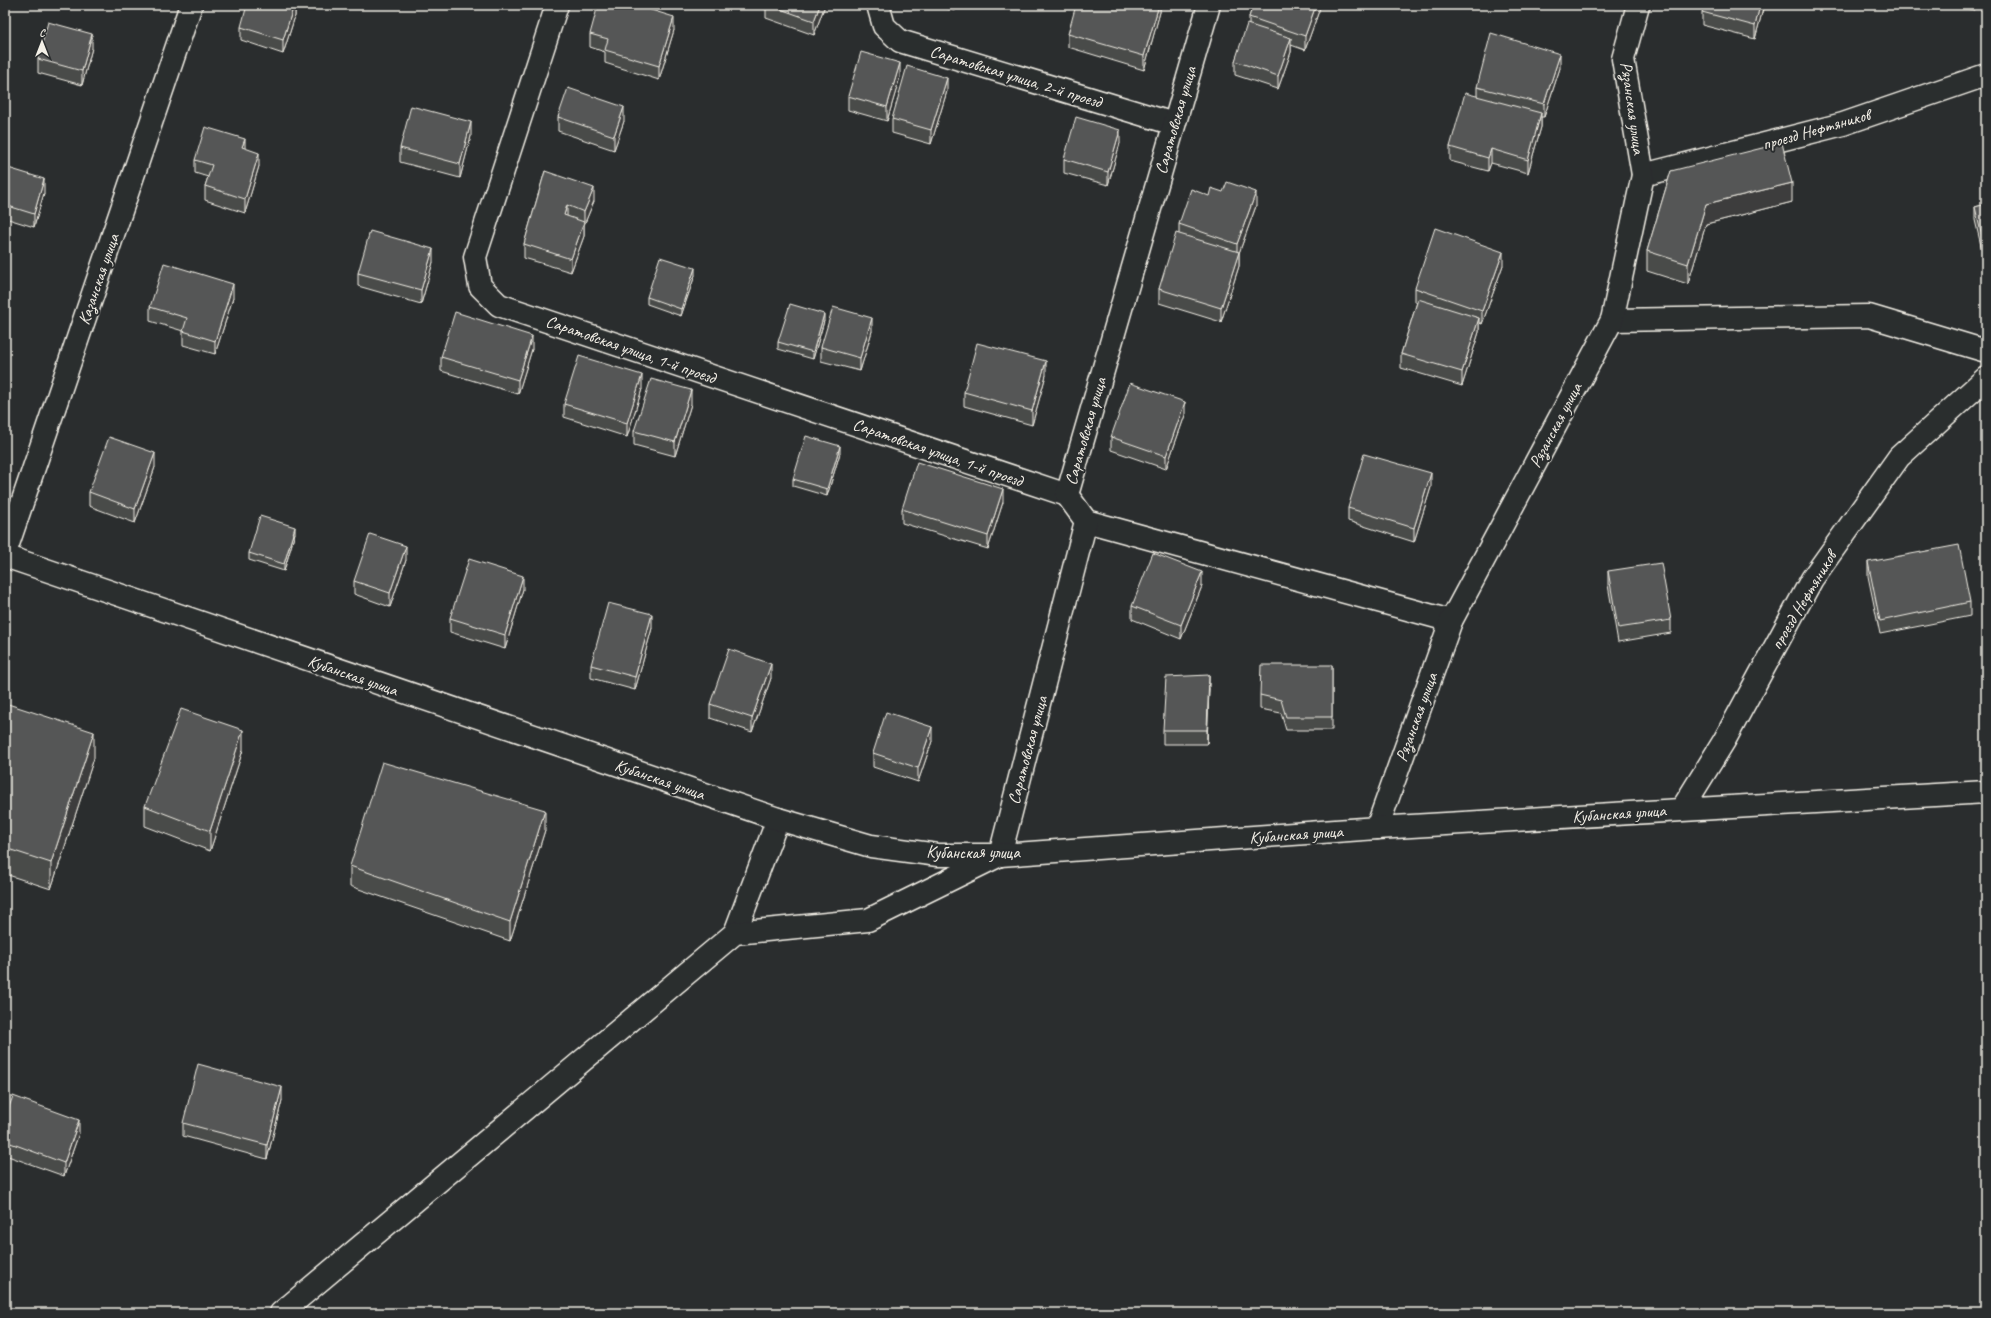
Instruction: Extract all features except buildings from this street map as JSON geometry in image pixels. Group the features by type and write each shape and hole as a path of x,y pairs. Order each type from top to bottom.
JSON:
{"street":[{"name":"Казанская улица","path":"5,555 191,5"},
{"name":"Саратовская улица, 1-й проезд","path":"557,5 475,257 480,286 499,305 1067,495"},
{"name":"Саратовская улица, 2-й проезд","path":"878,5 884,26 900,41 1174,124"},
{"name":"Саратовская улица","path":"1000,855 1086,521 1067,495 1209,5"},
{"name":"Рязанская улица","path":"1377,828 1451,621 1612,320 1643,175 1623,59 1638,5"},
{"name":"проезд Нефтяников","path":"1643,175 1843,124 1986,75"},
{"path":"1612,320 1869,316 1986,351"},
{"name":"проезд Нефтяников","path":"1682,809 1724,741 1812,579 1899,457 1986,378"},
{"path":"1086,521 1451,621"},
{"name":"Кубанская улица","path":"5,555 778,819 872,846 938,855 1000,855 1377,828 1986,792"},
{"path":"281,1313 735,933 778,819"},
{"path":"735,933 868,920 1000,855"}]}
